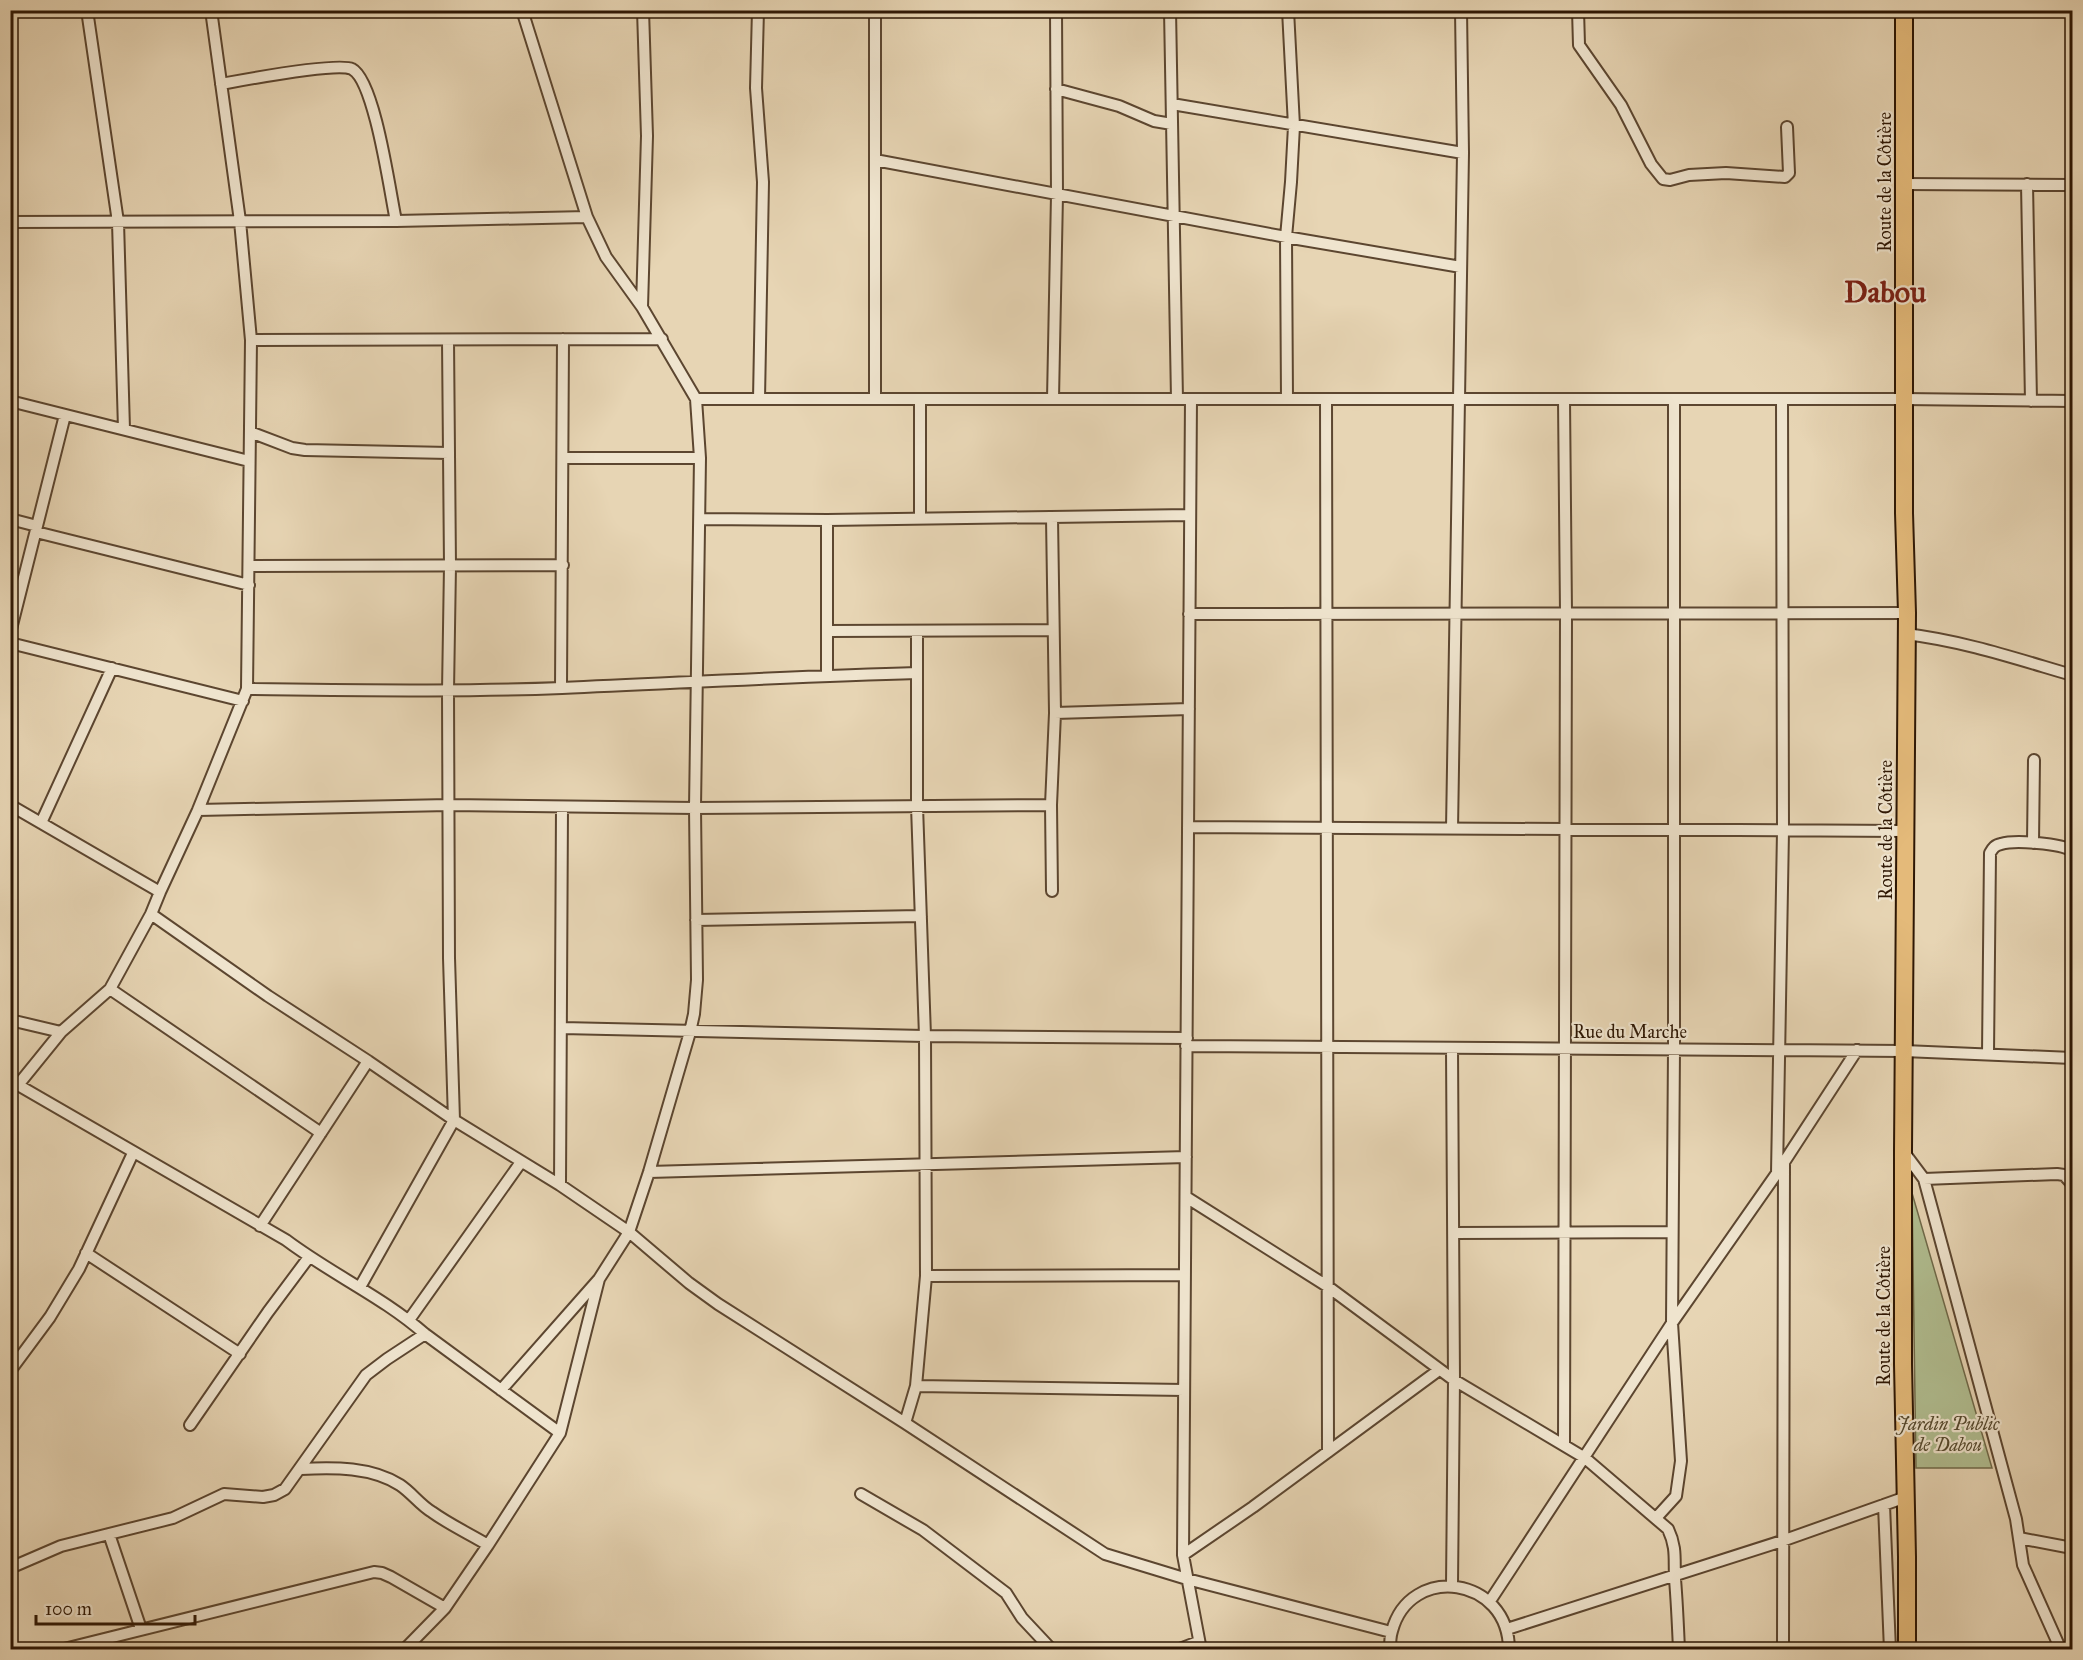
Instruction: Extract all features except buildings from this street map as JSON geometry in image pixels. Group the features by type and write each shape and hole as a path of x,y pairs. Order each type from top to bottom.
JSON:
{"main road":[{"name":"Route de la Côtière","path":"1904,10 1904,399 1907,613 1903,1364 1907,1650"}],"street":[{"path":"87,10 118,222 124,429"},
{"path":"211,10 240,221 251,340 247,689 198,810 152,914 110,989 61,1032 14,1090 133,1153 286,1240 409,1320 560,1433"},
{"path":"501,1390 599,1279 629,1232 690,1032 697,980 695,808 700,458 696,399 642,307 606,256 587,217 522,10"},
{"path":"642,307 647,136 643,10"},
{"path":"758,10 756,88 763,182 759,399"},
{"path":"875,10 875,399"},
{"path":"1053,399 1057,195 1056,10"},
{"path":"1170,10 1177,399"},
{"path":"1287,10 1294,126 1286,237 1287,399"},
{"path":"1452,829 1463,153 1461,10"},
{"path":"1578,10 1579,45 1621,105 1651,164 1663,179 1726,173 1785,177 1789,173 1787,127"},
{"path":"221,84 331,67 350,68 358,73 366,86 374,112 396,221"},
{"path":"1056,89 1119,106 1154,121 1172,124"},
{"path":"1172,104 1463,153"},
{"path":"875,160 1286,237 1461,267"},
{"path":"1904,184 2073,185"},
{"path":"2027,184 2031,401"},
{"path":"10,222 396,221 587,217"},
{"path":"561,688 563,339"},
{"path":"251,340 662,339"},
{"path":"360,1287 454,1120 449,958 448,340"},
{"path":"696,399 2073,401"},
{"path":"920,399 920,518"},
{"path":"1177,1650 1200,1646 1183,1555 1191,399"},
{"path":"1326,399 1328,1452"},
{"path":"1563,1445 1566,614 1564,399"},
{"path":"1656,1518 1676,1496 1680,1471 1672,1323 1674,399"},
{"path":"1777,1173 1783,831 1782,399"},
{"path":"10,401 249,461"},
{"path":"10,633 65,415"},
{"path":"250,432 292,448 305,450 449,453"},
{"path":"563,459 700,458"},
{"path":"700,519 827,520 1190,515"},
{"path":"1052,518 1055,713 1052,891"},
{"path":"10,519 36,529 249,585"},
{"path":"827,520 827,675"},
{"path":"249,566 563,565"},
{"path":"1190,614 1907,613"},
{"path":"827,631 1053,630"},
{"path":"905,1423 916,1386 926,1276 925,1036 917,806 917,631"},
{"path":"1906,634 1972,645 2073,675"},
{"path":"10,643 243,701"},
{"path":"41,823 112,668"},
{"path":"247,689 448,691 917,673"},
{"path":"1055,713 1189,710"},
{"path":"2033,843 2034,760"},
{"path":"10,805 160,892"},
{"path":"198,810 449,805 695,808 1052,805"},
{"path":"560,1185 562,807"},
{"path":"1188,827 1905,831"},
{"path":"1988,1054 1990,853 1995,846 2001,843 2033,843 2066,847 2072,851 2073,856"},
{"path":"152,914 268,996 454,1120 560,1185 629,1232 689,1283 718,1304 1105,1554 1187,1579 1391,1632"},
{"path":"696,920 921,916"},
{"path":"110,989 321,1133"},
{"path":"10,1020 61,1032"},
{"name":"Rue du Marche","path":"562,1028 1327,1047 1857,1050 2073,1058"},
{"path":"1452,1048 1454,1380 1452,1586"},
{"path":"1490,1601 1672,1323 1777,1173 1857,1050"},
{"path":"260,1226 368,1061"},
{"path":"1903,1151 1924,1179 2016,1519 2023,1565 2061,1650"},
{"path":"10,1371 50,1317 86,1253 133,1153"},
{"path":"649,1172 1186,1157"},
{"path":"1783,1650 1784,1161"},
{"path":"409,1320 521,1162"},
{"path":"1924,1179 2057,1174 2064,1175 2073,1184"},
{"path":"1185,1197 1328,1286 1454,1380 1585,1458 1668,1529 1674,1542 1676,1555 1679,1650"},
{"path":"1453,1233 1672,1232"},
{"path":"86,1253 240,1354"},
{"path":"190,1425 295,1273 309,1257"},
{"path":"926,1276 1185,1275"},
{"path":"404,1650 445,1608 560,1433 599,1279"},
{"path":"10,1568 61,1546 173,1518 224,1494 263,1497 274,1495 285,1489 366,1375 425,1334"},
{"path":"1183,1555 1253,1507 1439,1370"},
{"path":"916,1386 1184,1390"},
{"path":"301,1469 325,1467 366,1471 387,1478 402,1486 432,1512 488,1545"},
{"path":"861,1494 923,1530 1006,1593 1022,1618 1052,1650"},
{"path":"1507,1629 1782,1541 1906,1497"},
{"path":"1884,1505 1892,1649"},
{"path":"109,1534 141,1629"},
{"path":"2019,1538 2073,1548"},
{"path":"1888,1556 1907,1557"},
{"path":"60,1650 374,1572 382,1572 391,1576 445,1608"},
{"path":"1390,1650 1391,1632 1400,1613 1413,1598 1432,1588 1452,1586 1472,1590 1490,1601 1500,1614 1507,1629 1509,1650"}],"green space":[{"name":"Jardin Public de Dabou","path":"1912,1193 1992,1468 1916,1468"}],"district":[{"name":"Dabou","path":"1885,292"}]}
